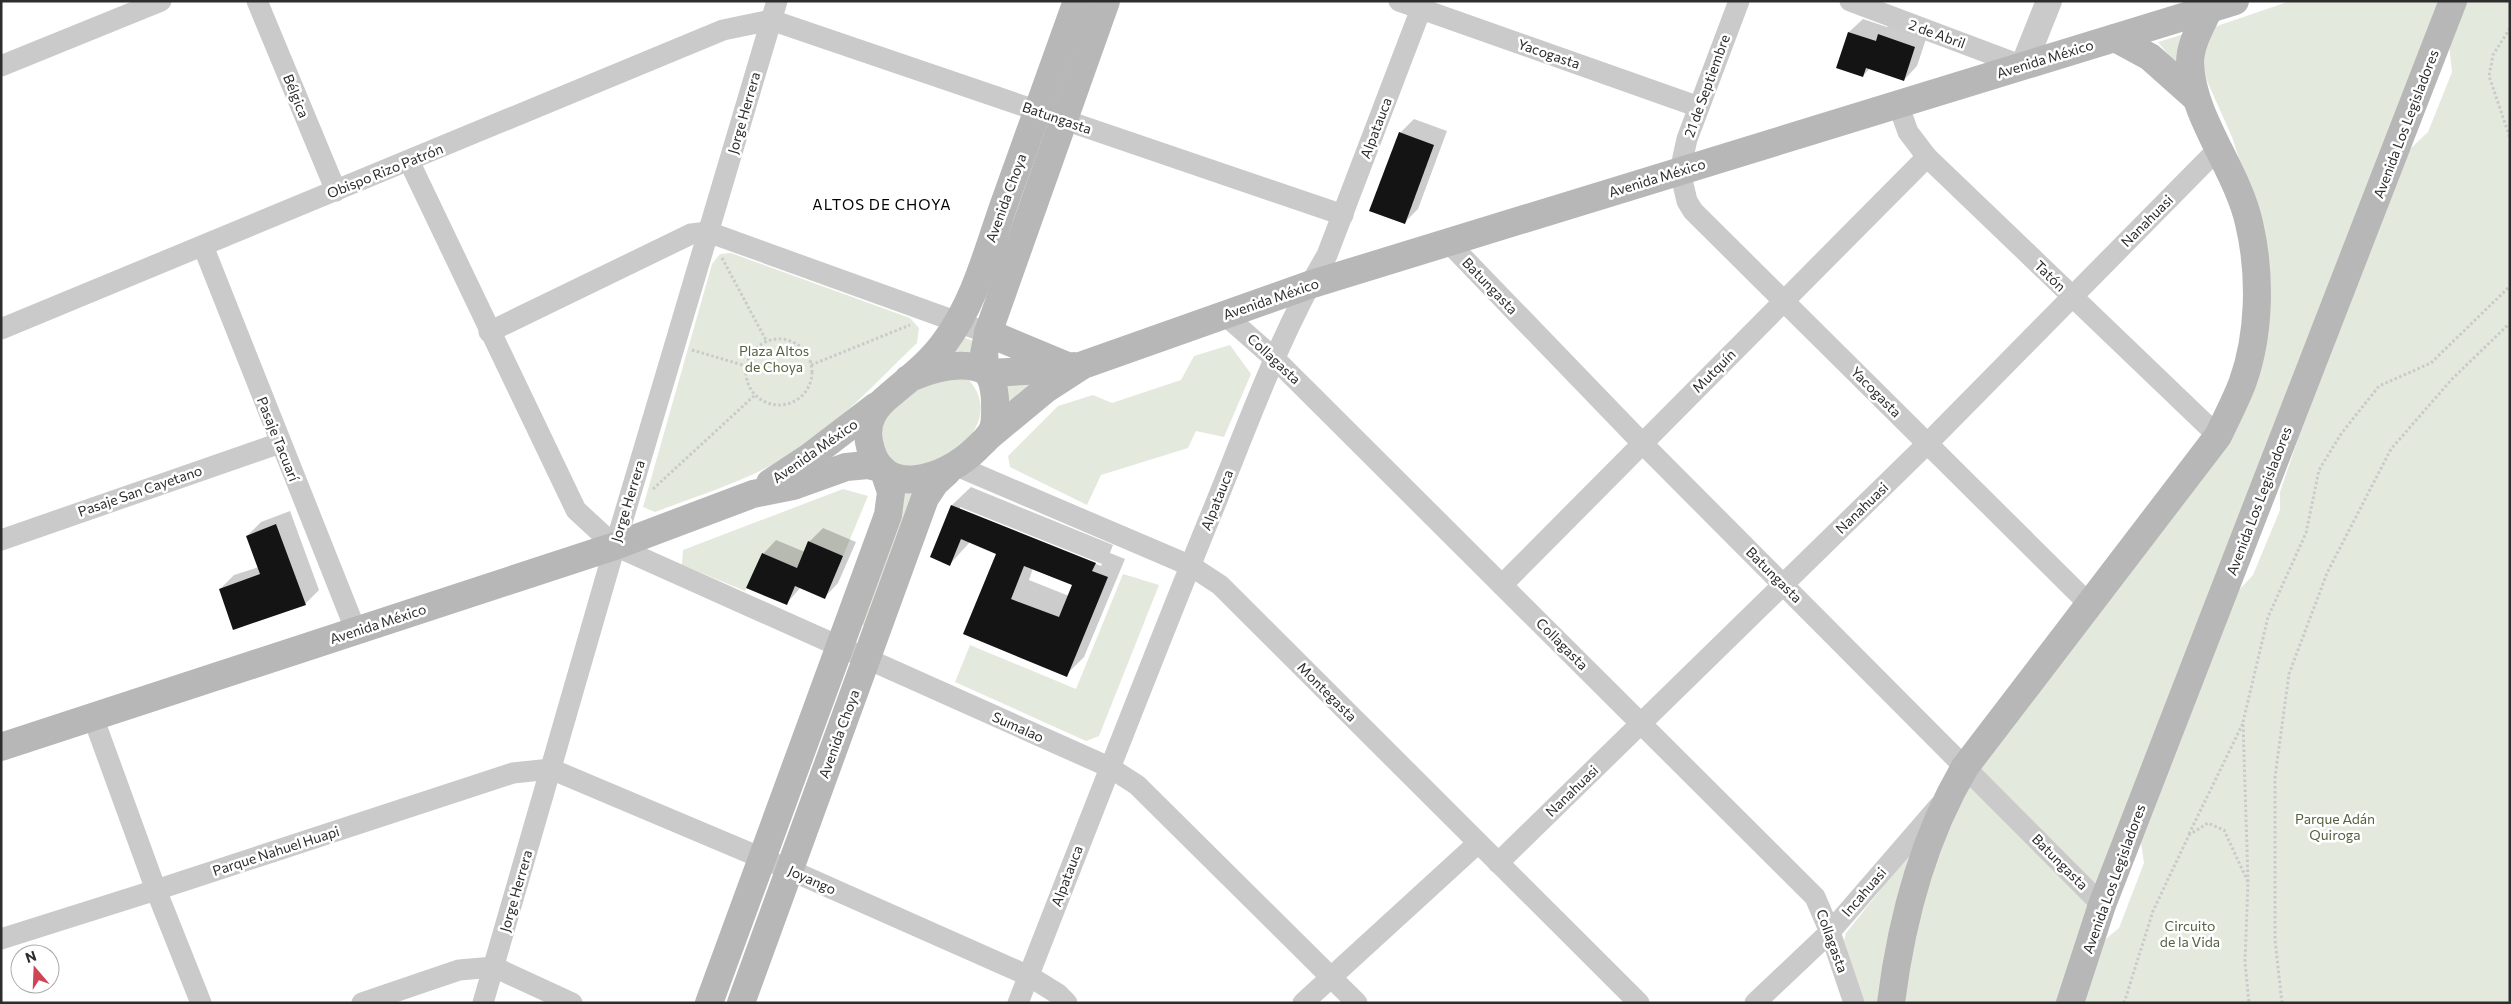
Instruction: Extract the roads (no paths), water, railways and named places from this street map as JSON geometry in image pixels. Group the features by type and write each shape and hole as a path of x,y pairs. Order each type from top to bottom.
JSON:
{"main road":[{"name":"Avenida Choya","path":"908,379 932,358 947,318 972,296 1076,1"},
{"name":"Avenida Choya","path":"988,372 984,354 988,333 1106,1"},
{"name":"Avenida México","path":"988,372 1076,366 1309,285 2235,1"},
{"name":"Avenida Los Legisladores","path":"2070,1003 2102,905 2453,1"},
{"path":"1891,1003 1905,917 1947,798 1965,767 2218,436 2242,384 2251,347 2257,300 2256,263 2249,222 2234,179 2196,98 2190,62 2194,40 2209,9"},
{"path":"2115,38 2150,57 2196,98"},
{"path":"988,333 1076,366"},
{"path":"709,1003 888,515 891,492 882,469 873,458 868,437 869,420 876,406 908,379 930,370 949,366 969,366 988,372 994,390 995,413 992,430 988,437 952,469 930,477 898,478 882,469"},
{"name":"Avenida México","path":"988,437 1076,366"},
{"name":"Avenida México","path":"753,494 808,458 876,406"},
{"name":"Avenida México","path":"1,747 615,546 753,494 793,486 846,467 859,465 882,469"},
{"name":"Avenida Choya","path":"741,1003 925,498 935,483 952,469"}],"street":[{"path":"1,66 161,1"},
{"name":"Bélgica","path":"257,1 336,191"},
{"name":"Yacogasta","path":"1400,1 1422,5 1699,107"},
{"name":"21 de Septiembre","path":"1680,171 1687,139 1739,1"},
{"name":"2 de Abril","path":"1850,1 2023,66"},
{"path":"2023,66 2049,1"},
{"name":"Alpatauca","path":"1018,1003 1109,767 1275,359 1309,285 1327,255 1422,5"},
{"name":"Obispo Rizo Patrón","path":"1,329 723,30 774,11"},
{"name":"Batungasta","path":"774,11 1063,121 1342,215"},
{"name":"Jorge Herrera","path":"484,1003 615,546 774,11"},
{"name":"Tatón","path":"1898,104 1908,132 1927,157 2218,436"},
{"name":"Nanahuasi","path":"1498,863 1928,444 2220,148"},
{"name":"Mutquín","path":"1502,585 1927,157"},
{"name":"Sumalao","path":"409,161 489,332 576,510 615,546 839,648 1109,767 1137,785 1357,1003"},
{"name":"Yacogasta","path":"1680,171 1687,201 1693,210 2089,604"},
{"path":"489,332 692,234 708,232 988,333"},
{"name":"Batungasta","path":"1448,242 1642,443 2102,905"},
{"name":"Pasaje Tacuarí","path":"203,246 356,631"},
{"name":"Collagasta","path":"1226,315 1275,359 1815,897 1830,932 1854,1003"},
{"name":"Pasaje San Cayetano","path":"1,540 280,443"},
{"name":"Montegasta","path":"952,469 1191,566 1220,585 1639,1003"},
{"path":"93,717 156,890 200,1003"},
{"name":"Joyango","path":"551,769 790,870 1028,976 1058,994 1067,1003"},
{"name":"Parque Nahuel Huapi","path":"1,939 513,773 551,769"},
{"name":"Incahuasi","path":"1755,1003 1830,932 1947,798"},
{"path":"1303,1003 1478,843"},
{"path":"362,1003 459,970 494,967 572,1003"}],"district":[{"name":"ALTOS DE CHOYA","path":"882,205"}],"park label":[{"name":"Plaza Altos de Choya","path":"774,360"},
{"name":"Parque Adán Quiroga","path":"2335,828"},
{"name":"Circuito de la Vida","path":"2190,934"}]}
